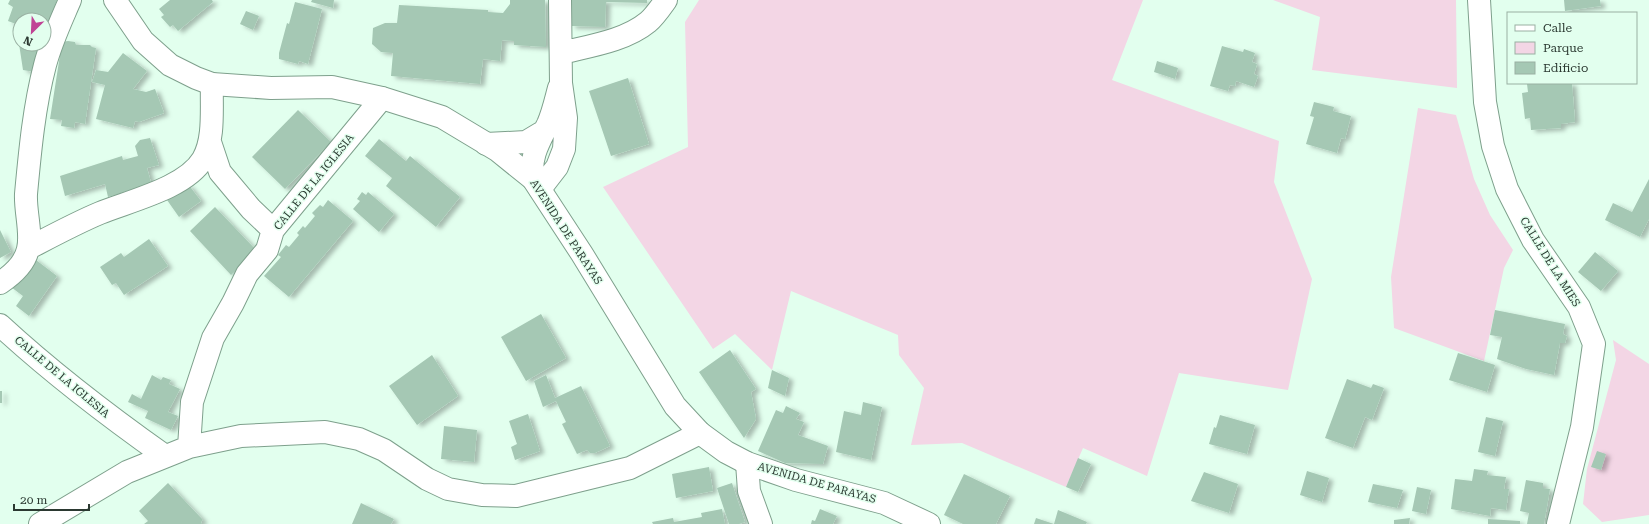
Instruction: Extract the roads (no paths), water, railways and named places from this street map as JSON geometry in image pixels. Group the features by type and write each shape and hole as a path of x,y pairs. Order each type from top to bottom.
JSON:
{"street":[{"path":"29,248 26,197 30,154 39,91 45,64 56,30 70,0"},
{"name":"AVENIDA DE PARAYAS","path":"115,0 143,41 164,60 196,78 212,84 271,88 332,87 382,98 442,117 497,150 536,184 582,254 674,406 700,433 726,452 747,463 796,480 884,502 929,524"},
{"path":"560,0 561,83 566,118 564,149 556,167 536,184 531,169 533,158 542,133 548,123 561,83"},
{"path":"561,53 605,42 631,32 649,22 666,0"},
{"name":"CALLE DE LA MIES","path":"1479,0 1485,102 1493,146 1507,189 1533,240 1579,307 1594,344 1582,427 1558,524"},
{"path":"0,283 14,273 29,248 100,213 136,201 176,183 203,160 210,142 212,84"},
{"name":"CALLE DE LA IGLESIA","path":"189,447 192,402 213,338 233,303 247,274 268,250 273,230 382,98"},
{"path":"486,144 526,142 542,133"},
{"path":"210,142 220,172 250,209 273,230"},
{"name":"CALLE DE LA IGLESIA","path":"0,325 70,386 114,420 165,456"},
{"path":"40,524 127,472 189,447 241,436 325,432 359,439 384,450 427,479 448,489 482,495 516,496 630,468 700,433"},
{"path":"747,463 749,491 761,524"}]}
